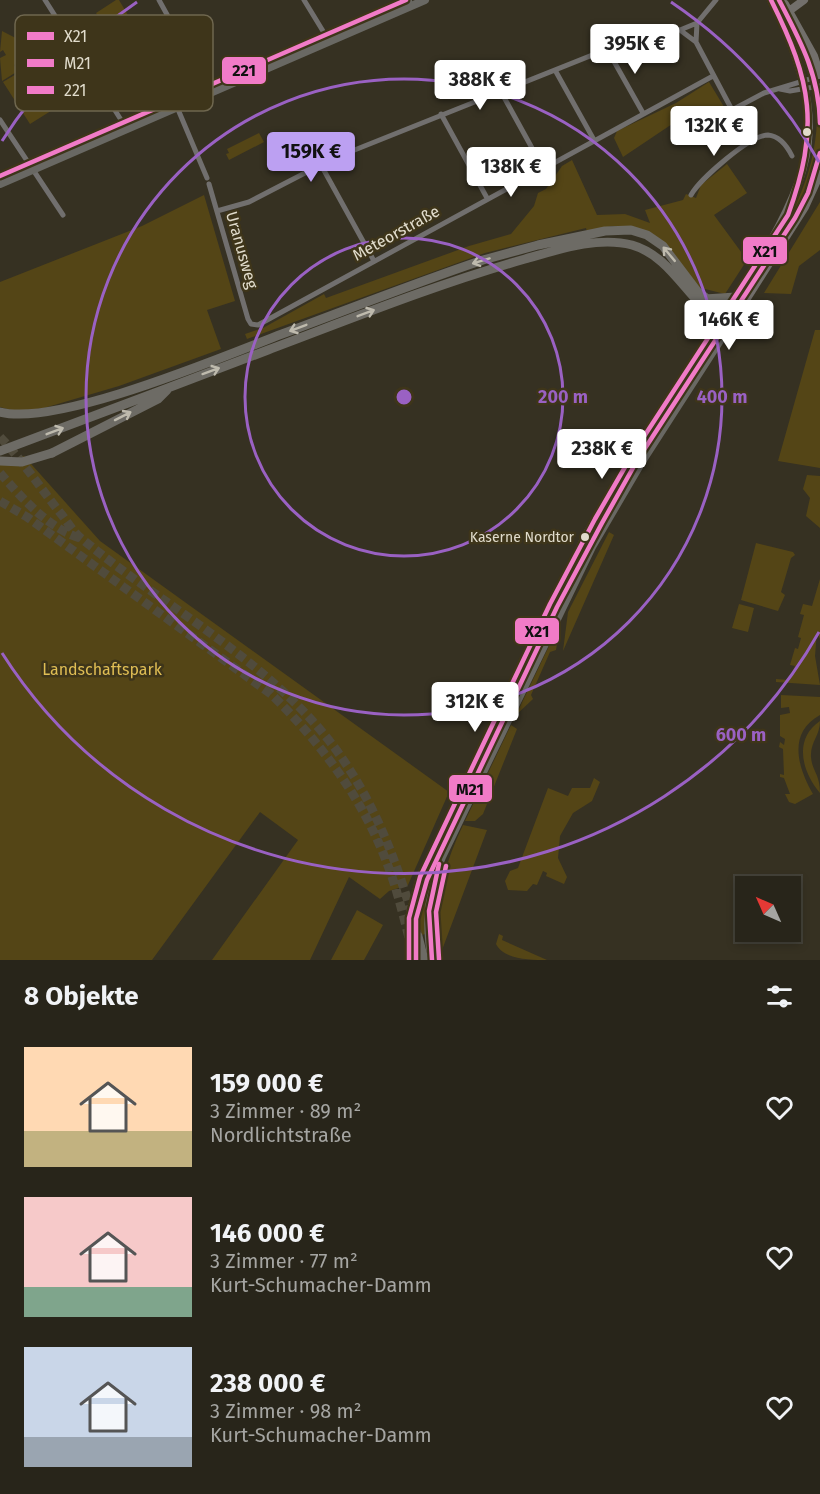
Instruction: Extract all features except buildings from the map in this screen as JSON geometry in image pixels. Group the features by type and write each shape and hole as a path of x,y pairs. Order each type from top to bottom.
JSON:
{"highway":[{"path":"0,412 24,415 46,412 123,392 435,276 538,245 605,231 631,230 655,240 723,317"},
{"path":"0,451 409,296 506,264 590,245 623,244 650,253 666,265 694,299 723,317"},
{"path":"705,299 736,297"},
{"path":"0,461 22,462 52,453 158,399 170,387"},
{"path":"418,936 424,960"}],"main road":[{"path":"213,88 406,2 425,0"},
{"path":"409,960 409,918 420,877 550,604 595,519 788,215 804,182 814,132 809,84 771,0"},
{"path":"780,16 787,4 804,0"},
{"path":"787,4 814,56 820,76"},
{"path":"213,85 327,39"},
{"path":"0,184 31,167 159,111"},
{"path":"0,177 31,167"},
{"path":"432,960 429,907 439,864 562,604 605,524 805,207 820,174"},
{"path":"723,317 732,322"},
{"path":"595,519 605,524"}],"street":[{"path":"45,0 54,15"},
{"path":"159,0 167,15"},
{"path":"304,0 327,39"},
{"path":"217,211 249,202 321,165 500,90 660,28 680,30 697,23 716,0"},
{"path":"696,42 697,23"},
{"path":"680,30 696,42 749,142"},
{"path":"607,49 643,112"},
{"path":"555,70 594,140"},
{"name":"Meteorstraße","path":"249,322 258,325 643,112 713,76"},
{"path":"780,89 790,91 809,84 820,76"},
{"path":"732,110 764,93 809,84 820,86"},
{"path":"500,90 543,168"},
{"path":"115,111 124,126"},
{"name":"Uranusweg","path":"179,111 208,181 249,322"},
{"path":"441,114 487,198"},
{"path":"0,120 63,215"},
{"path":"691,195 698,184 749,142 761,136 771,136 782,141 792,156"},
{"path":"321,165 374,261"}],"green space":[{"path":"119,0 128,15 97,15 96,13"},
{"path":"2,31 15,38 15,73 2,81 0,58 6,55 3,50 0,52"},
{"path":"15,75 15,101 3,82"},
{"path":"709,82 732,120 693,110 623,157 614,138 617,131 676,103"},
{"path":"820,98 820,153 808,192 784,236 732,313 739,297 783,229 802,190 814,148 817,99"},
{"path":"22,111 51,111 30,124"},
{"path":"259,133 264,142 229,160 226,154 229,153 227,149"},
{"path":"572,160 597,215 625,214 650,223 645,210 683,200 686,194 696,198 701,185 727,164 747,193 714,215 747,260 725,294 697,287 672,251 631,226 612,226 587,232 586,228 485,253 247,339 245,334 263,328 324,294 326,298 469,246 511,234 534,206 538,193 546,189 562,166"},
{"path":"204,195 235,301 207,310 221,349 119,386 44,408 18,412 0,407 0,282 142,226"},
{"path":"820,202 820,250 799,266 791,294 764,293"},
{"path":"815,330 820,330 820,468 778,461"},
{"path":"717,331 697,369 605,516 642,449"},
{"name":"Landschaftspark","path":"24,456 100,541 449,792 408,885 389,891 380,899 349,877 310,960 212,960 298,840 260,812 152,960 0,960 0,465"},
{"path":"807,475 820,476 820,528 806,516 810,498 803,489"},
{"path":"595,528 598,530 457,815 455,814"},
{"path":"609,532 614,535 563,651 568,612"},
{"path":"756,543 793,552 795,555 791,558 781,592 785,595 778,611 741,600"},
{"path":"820,579 820,639 817,631 815,656 820,685 776,682 776,679 788,680 795,666 790,665 801,638 798,637 804,615 800,614 803,604 812,606"},
{"path":"739,604 754,608 748,632 732,628"},
{"path":"561,621 556,650 550,652 531,695 533,699 516,715"},
{"path":"781,695 820,697 820,715 803,731 798,752 803,773 813,794 795,804 789,802 785,794 790,794 784,778 780,777 780,774 784,775 783,749 779,747 780,742 784,745 785,739 780,736 780,715 790,713 789,707 781,708"},
{"path":"820,721 811,757 819,781 820,793 805,766 803,746 812,728"},
{"path":"511,725 517,729 483,814 475,821 465,821"},
{"path":"594,778 600,782 592,801 573,813 560,836 558,858 567,877 564,884 546,876 547,873 543,871 537,885 533,884 527,891 508,890 505,881 510,871 518,868 548,788 568,796 572,788 590,788"},
{"path":"463,825 487,830 439,958 437,923 440,890 449,858"},
{"path":"422,887 426,902 425,934 414,938 420,960 413,960 413,920"},
{"path":"357,910 383,925 364,960 331,960"},
{"path":"499,934 503,936 502,940 547,960 518,958 505,953 496,944"}],"tunnel":[{"path":"0,437 79,537 256,668 318,727 344,761 369,803 397,868 418,936"},
{"path":"0,473 46,520 80,538"},
{"path":"0,501 27,517 271,694 289,712 338,772 377,839 395,887 415,960"}],"transit line":[{"name":"221","path":"213,84 406,0"},
{"name":"X21","path":"409,960 409,918 420,877 550,604 632,455 788,215 805,156 807,105 803,81 795,56 771,0"},
{"name":"M21","path":"779,0 807,59 816,89 820,123"},
{"name":"221","path":"0,176 150,111"},
{"name":"M21","path":"416,960 416,919 427,880 557,607 638,459 795,218 808,193 820,153"},
{"name":"X21","path":"432,960 429,911 439,864"},
{"name":"M21","path":"439,959 436,912 446,866"}],"place":[{"name":"Kaserne Nordtor","path":"585,537"}]}
